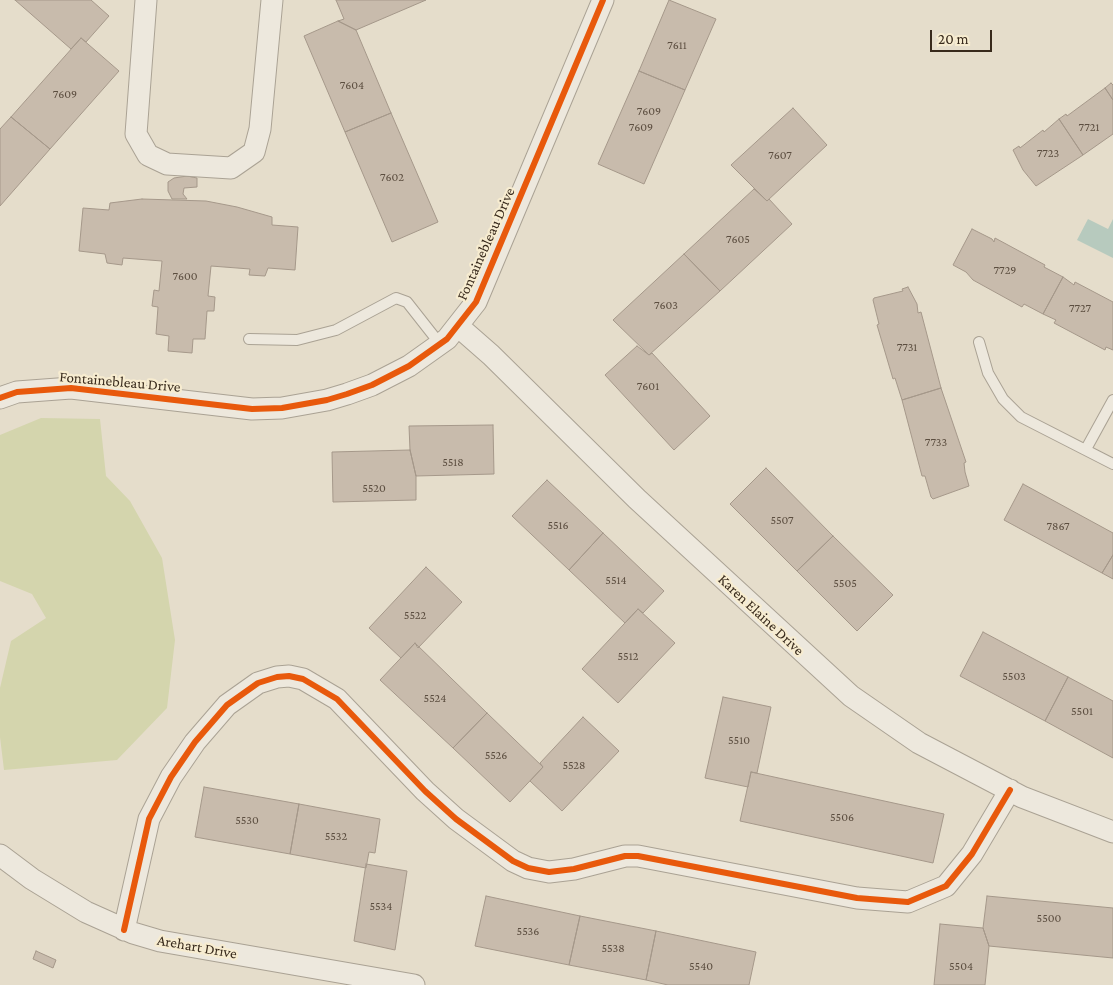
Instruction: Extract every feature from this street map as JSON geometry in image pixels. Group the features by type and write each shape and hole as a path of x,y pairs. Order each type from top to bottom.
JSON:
{"street":[{"path":"146,0 136,134 148,155 167,164 231,168 254,152 260,130 272,0"},
{"name":"Fontainebleau Drive","path":"0,398 18,392 71,388 252,409 282,408 327,400 372,384 409,366 440,344 459,327 476,302 603,0"},
{"name":"Karen Elaine Drive","path":"459,327 491,355 637,499 851,696 919,742 1010,790 1064,815 1113,832"},
{"path":"124,930 149,819 171,777 195,742 227,705 258,683 277,677 289,676 303,679 337,699 425,791 456,819 513,861 528,868 549,872 574,869 625,856 638,856 857,898 908,902 946,886 972,854 1010,790"},
{"name":"Arehart Drive","path":"0,855 32,879 86,912 124,930 160,941 414,985"}],"lane":[{"path":"249,339 297,340 336,330 396,298 407,302 440,344"},
{"path":"979,342 988,373 1003,399 1021,417 1113,464"},
{"path":"1086,449 1113,400"}],"green space":[{"path":"41,418 100,419 106,476 130,501 162,558 175,640 167,708 117,760 4,770 0,737 0,688 11,641 46,618 32,594 0,581 0,435"}],"shaded area":[{"path":"1088,219 1108,229 1113,219 1113,258 1077,240"}],"building":[{"path":"15,0 91,0 109,16 86,42 81,38 71,49"},
{"path":"336,0 426,0 356,30 338,21 344,19"},
{"path":"669,0 716,19 685,90 639,71"},
{"path":"338,21 356,30 391,113 345,132 304,36"},
{"path":"81,38 119,71 50,149 11,117"},
{"path":"639,71 685,90 644,184 598,164"},
{"path":"1111,83 1113,85 1113,100 1105,88"},
{"path":"1105,88 1113,100 1113,134 1083,155 1059,119 1066,114 1067,116"},
{"path":"793,108 827,145 767,201 731,165"},
{"path":"391,113 438,222 392,242 345,132"},
{"path":"11,117 50,149 0,206 0,129"},
{"path":"1059,119 1083,155 1036,186 1023,170 1013,150 1019,146 1020,148 1043,130 1044,132"},
{"path":"187,176 197,178 197,187 184,188 183,194 187,199 172,199 168,191 168,182 174,178"},
{"path":"754,189 767,201 769,199 792,224 720,291 684,254"},
{"path":"142,199 206,201 272,217 272,225 298,227 295,270 268,268 265,276 249,275 250,269 211,266 208,296 215,297 214,311 207,311 205,339 193,339 192,353 168,351 169,336 156,334 158,307 152,306 154,290 159,291 162,261 123,258 122,265 107,263 105,254 79,251 83,208 109,210 110,203"},
{"path":"972,229 992,239 994,242 995,238 1063,277 1043,314 1024,304 1022,307 973,280 966,272 953,265"},
{"path":"684,254 720,291 649,355 613,320"},
{"path":"1063,277 1074,285 1075,282 1113,302 1113,350 1106,347 1105,350 1054,323 1056,320 1043,314"},
{"path":"908,287 917,304 918,313 921,312 941,388 902,400 895,378 893,379 877,325 879,324 873,300 874,298 903,291 902,289"},
{"path":"637,346 649,355 652,353 710,416 674,450 605,375"},
{"path":"941,388 966,462 964,463 965,472 969,486 933,499 925,476 922,476 902,400"},
{"path":"493,425 494,474 416,476 410,450 409,426"},
{"path":"410,450 416,476 416,500 333,502 332,452"},
{"path":"766,468 833,536 797,571 730,504"},
{"path":"547,480 603,533 569,570 512,516"},
{"path":"1023,484 1113,533 1113,555 1102,573 1004,520"},
{"path":"603,533 664,591 643,613 638,609 625,623 569,570"},
{"path":"833,536 893,595 857,631 797,571"},
{"path":"1113,555 1113,579 1102,573"},
{"path":"426,567 462,602 418,648 415,643 401,658 369,628"},
{"path":"638,609 675,643 618,703 582,669"},
{"path":"983,632 1068,677 1045,721 960,676"},
{"path":"415,643 487,713 453,748 380,680"},
{"path":"1068,677 1113,701 1113,758 1045,721"},
{"path":"723,697 771,707 757,773 751,772 748,787 705,778"},
{"path":"487,713 543,767 510,802 453,748"},
{"path":"583,717 619,751 562,811 530,781 543,767 540,763"},
{"path":"751,772 944,814 933,863 740,821"},
{"path":"204,787 299,804 290,854 195,837"},
{"path":"299,804 380,819 375,853 369,852 366,868 290,854"},
{"path":"366,864 407,871 395,950 354,941"},
{"path":"486,896 580,916 569,965 475,946"},
{"path":"987,896 1113,908 1113,958 989,946 983,928"},
{"path":"580,916 656,931 646,980 569,965"},
{"path":"940,924 983,928 989,946 985,985 934,985"},
{"path":"656,931 756,952 749,985 668,985 646,980"},
{"path":"36,951 56,960 53,968 33,959"}],"cycle path":[{"path":"0,398 17,392 71,388 252,409 282,408 327,400 347,394 372,385 409,366 447,339 476,302 603,0"},
{"path":"124,930 149,819 171,777 195,742 227,705 258,683 277,677 289,676 303,679 337,699 425,791 456,819 513,861 528,868 549,872 574,869 625,856 638,856 857,898 908,902 946,886 972,854 1010,790"}]}
